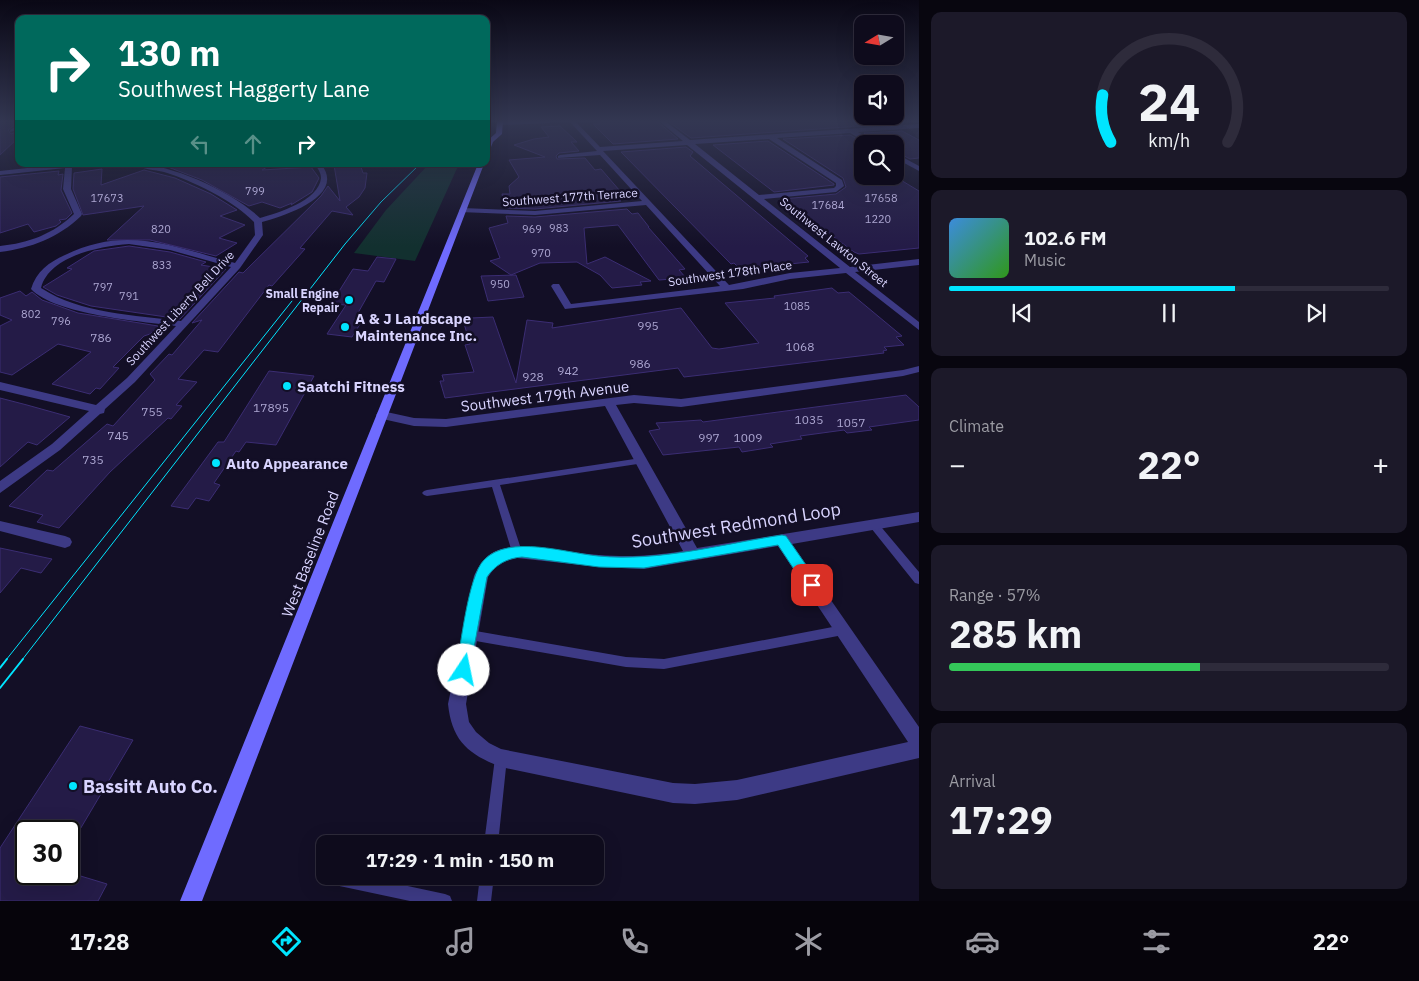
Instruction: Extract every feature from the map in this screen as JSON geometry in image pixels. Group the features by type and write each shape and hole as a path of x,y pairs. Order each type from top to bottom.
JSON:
{"main road":[{"name":"West Baseline Road","path":"191,901 480,167"}],"street":[{"path":"611,163 728,288"},
{"name":"Southwest Lawton Street","path":"716,163 919,327"},
{"path":"758,197 836,190 840,186 839,182 811,163"},
{"path":"0,173 46,167"},
{"path":"0,249 31,243 50,236 78,214 67,189 69,167"},
{"path":"158,167 225,197 246,209 258,221 290,211 320,190 326,179 325,171 321,167"},
{"name":"Southwest 177th Terrace","path":"463,210 534,213 648,203"},
{"name":"Southwest Liberty Bell Drive","path":"0,488 56,447 100,410 131,380 237,266 259,236 258,221"},
{"path":"183,324 112,314 64,302 42,294 36,289 38,280 48,268 77,252 103,243 126,240 139,241 237,266"},
{"name":"Southwest 178th Place","path":"556,286 568,307 728,288 790,276 919,262"},
{"name":"Southwest 179th Avenue","path":"382,416 414,422 446,423 634,399 681,403 903,373 919,369"},
{"path":"0,386 100,410"},
{"path":"608,402 693,554"},
{"name":"Southwest Redmond Loop","path":"919,517 644,563 599,562 517,552 500,556 489,563 481,576 457,704 458,722 468,739 484,752 501,758 673,793 695,794 737,790 919,749"},
{"path":"0,526 65,542"},
{"path":"782,540 919,743"}],"lane":[{"path":"427,493 641,461"},
{"path":"495,483 517,552"},
{"path":"874,524 919,580"},
{"path":"470,635 626,662 664,664 843,630"},
{"path":"492,835 501,758"},
{"path":"368,885 444,901"},
{"path":"484,901 486,885"}],"green space":[{"path":"426,167 458,167 415,261 354,253 386,210"}],"building":[{"path":"511,163 589,163 595,170 601,169 620,191 616,196 621,201 535,209 505,208 502,194 510,194 509,186 519,177"},
{"path":"632,163 698,163 808,256 805,258 809,262 740,269 734,263 731,264"},
{"path":"736,163 802,163 834,184 834,185 774,192"},
{"path":"820,163 854,163 854,185 904,185 904,182 919,191 919,248 859,254 783,199 836,194 846,187 843,178"},
{"path":"168,167 267,167 262,170 311,167 319,178 312,192 291,205 292,203 280,208 262,202 249,206 202,180"},
{"path":"334,167 361,167 363,173 367,173 365,188 359,197 346,207 353,215 332,211 300,248 305,249 272,286 269,285 218,352 204,350 178,379 197,382 176,405 182,406 171,419 168,418 110,472 59,528 37,522 43,515 9,506 47,470 53,471 107,424 113,426 155,380 150,374 169,354 172,355 202,320 192,323 239,272 243,273 321,196 328,186 340,201"},
{"path":"102,169 101,185 144,170 175,178 211,194 237,210 220,216 245,225 219,238 237,243 216,256 150,240 107,240 144,206 83,215 73,189 74,173"},
{"path":"59,171 58,175 63,174 61,190 72,213 66,219 59,220 61,222 56,226 34,232 28,224 0,233 0,177"},
{"path":"627,209 632,214 638,213 685,269 679,270 686,278 659,280 618,225 584,228 587,264 605,257 651,281 640,282 642,285 612,288 600,275 577,262 540,263 511,275 490,261 500,258 489,228 508,223 506,216 535,217"},
{"path":"129,246 170,252 206,262 201,265 226,269 180,319 91,306 57,295 43,287 72,269 67,268 94,251"},
{"path":"377,257 396,259 384,282 376,281 354,320 362,321 352,337 327,334 346,305 331,304 353,269 368,271"},
{"path":"516,275 524,297 488,301 481,276"},
{"path":"832,288 838,293 849,292 902,336 896,337 904,345 884,347 887,350 883,351 884,353 710,374 684,377 678,368 445,398 440,381 444,381 442,375 474,372 465,345 470,344 463,320 471,318 493,317 516,383 527,320 553,323 552,328 681,308 712,348 719,349 759,343 725,303 775,298 774,296"},
{"path":"20,291 26,296 32,292 42,300 78,313 158,326 150,334 144,336 113,367 119,368 100,389 96,388 90,394 52,384 91,352 58,344 12,375 0,372 0,326 12,320 0,315 0,298"},
{"path":"269,371 314,376 276,445 246,442 239,452 236,451 214,483 220,485 209,501 196,498 188,509 171,506 218,442 224,442"},
{"path":"906,395 919,407 919,420 869,427 872,430 847,433 844,430 800,436 802,439 770,444 773,447 742,452 739,447 663,455 649,431 660,429 656,423 701,420 703,422"},
{"path":"0,398 70,417 37,445 28,442 0,467"},
{"path":"0,548 52,559 41,573 21,568 0,593"},
{"name":"Bassitt Auto Co.","path":"80,726 133,740 80,829 80,820 18,820"},
{"name":"Bassitt Auto Co.","path":"15,825 15,885 80,885 80,876 107,884 98,901 0,901 0,848"}],"tram line":[{"path":"22,660 345,244 381,202 417,167"},
{"path":"6,660 292,301"},
{"path":"0,668 7,659"},
{"path":"0,688 23,659"}],"place":[{"name":"Small Engine Repair","path":"349,300"},
{"name":"A & J Landscape Maintenance Inc.","path":"345,327"},
{"name":"Saatchi Fitness","path":"287,386"},
{"name":"Auto Appearance","path":"216,463"},
{"name":"Bassitt Auto Co.","path":"73,786"}],"route":[{"path":"464,670 481,576 489,563 510,552 522,551 599,562 644,563 782,540 812,585"}]}
